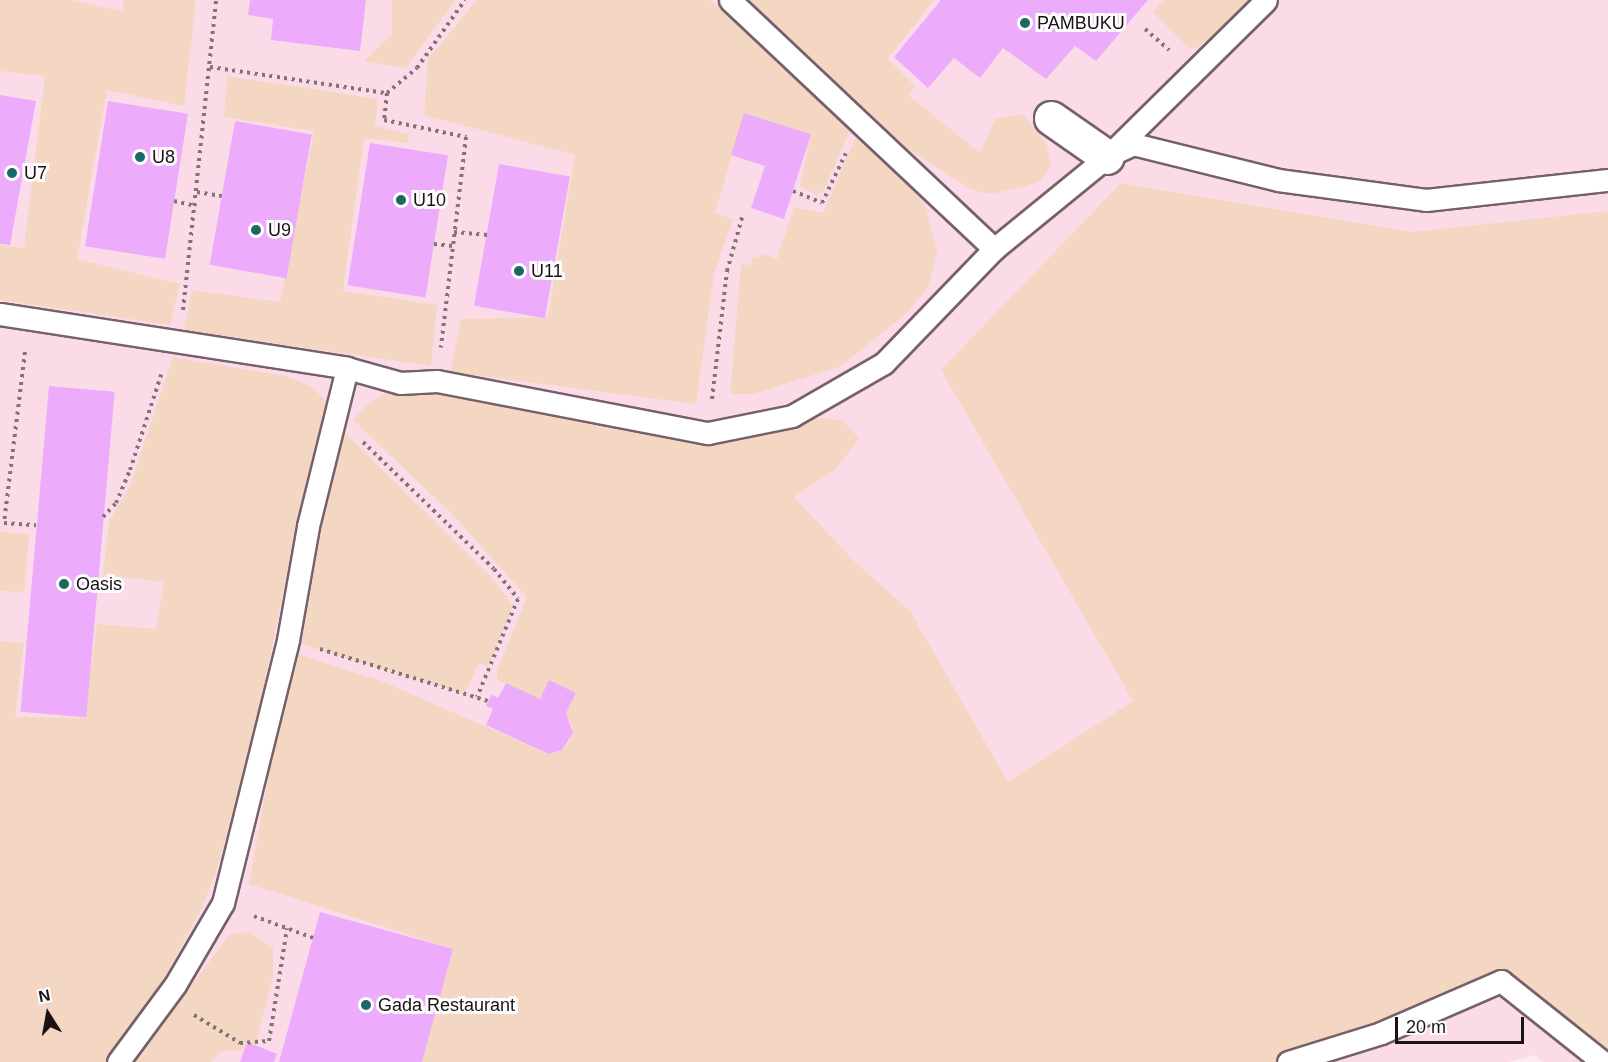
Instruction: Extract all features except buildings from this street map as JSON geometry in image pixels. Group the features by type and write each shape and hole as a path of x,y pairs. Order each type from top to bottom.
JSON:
{"street":[{"path":"1051,118 1107,157"}],"lane":[{"path":"730,0 994,249"},
{"path":"0,314 347,368 400,383 437,381 708,433 792,416 884,363 994,249 1107,157 1266,0"},
{"path":"1107,157 1133,144 1278,180 1426,200 1608,180"},
{"path":"118,1062 165,999 222,903 288,639 308,526 347,368"},
{"path":"1288,1062 1381,1033 1501,981 1603,1062"}],"path":[{"path":"189,282 216,0"},
{"path":"437,381 466,137 384,120 387,93 417,68 465,0"},
{"path":"210,67 387,93"},
{"path":"793,191 822,203 860,123"},
{"path":"198,192 222,195"},
{"path":"174,201 196,206"},
{"path":"708,433 727,271 743,214"},
{"path":"454,232 488,235"},
{"path":"434,244 453,246"},
{"path":"103,517 116,503 130,470 172,339"},
{"path":"26,348 4,523 36,525"},
{"path":"336,413 406,486 495,569 518,598 477,697"},
{"path":"288,639 488,701"},
{"path":"222,903 313,938"},
{"path":"165,999 240,1043 269,1041 287,928"}],"shaded area":[{"path":"0,0 1608,0 1608,1062 1543,1062 1535,1055 1509,1062 0,1062"},
{"path":"0,0 72,0 122,11 124,0 196,0 184,106 107,90 77,259 180,284 170,325 0,300 0,245 24,248 45,76 0,71"},
{"path":"392,0 455,0 406,68 364,61 392,34"},
{"path":"477,0 710,0 850,130 824,190 817,196 800,186 811,134 744,113 715,213 733,219 714,274 696,404 450,372 461,319 548,317 575,155 424,115 428,59"},
{"path":"750,0 934,0 888,59 915,86 908,95 980,153 995,119 1023,114 1047,145 1051,166 1041,181 1019,188 990,194 972,190 907,148"},
{"path":"1163,0 1249,0 1197,48 1189,48 1153,12"},
{"path":"227,76 378,99 375,126 409,134 408,143 364,138 343,291 437,305 431,366 184,330 192,290 280,302 314,131 224,117"},
{"path":"856,137 914,189 926,207 937,251 929,286 906,314 841,366 754,394 730,394 741,264 751,265 753,256 759,258 761,253 777,259 794,207 823,213"},
{"path":"1121,183 1412,232 1608,211 1608,1062 1501,981 1288,1062 422,1062 453,949 249,884 291,652 381,681 549,754 562,750 570,741 573,727 566,713 576,693 549,680 540,699 497,680 497,670 527,597 452,514 353,420 366,406 400,383 708,433 792,416 842,420 859,438 836,469 794,497 854,561 910,611 1008,782 1133,701 941,370"},
{"path":"173,357 286,376 310,386 328,402 302,501 252,744 216,872 200,912 151,1002 107,1062 0,1062 0,641 24,643 15,717 84,718 97,624 156,629 164,582 103,575 109,521 130,486"},
{"path":"344,432 490,576 513,605 488,667 479,663 465,693 488,701 288,640 334,442"},
{"path":"0,531 29,535 24,592 0,591"},
{"path":"249,932 273,948 273,977 256,1042 240,1051 222,1051 211,1062 134,1062 230,934"}],"place":[{"name":"PAMBUKU","path":"1025,23"},
{"name":"U8","path":"140,157"},
{"name":"U7","path":"12,173"},
{"name":"U10","path":"401,200"},
{"name":"U9","path":"256,230"},
{"name":"U11","path":"519,271"},
{"name":"Oasis","path":"64,584"},
{"name":"Gada Restaurant","path":"366,1005"}]}
